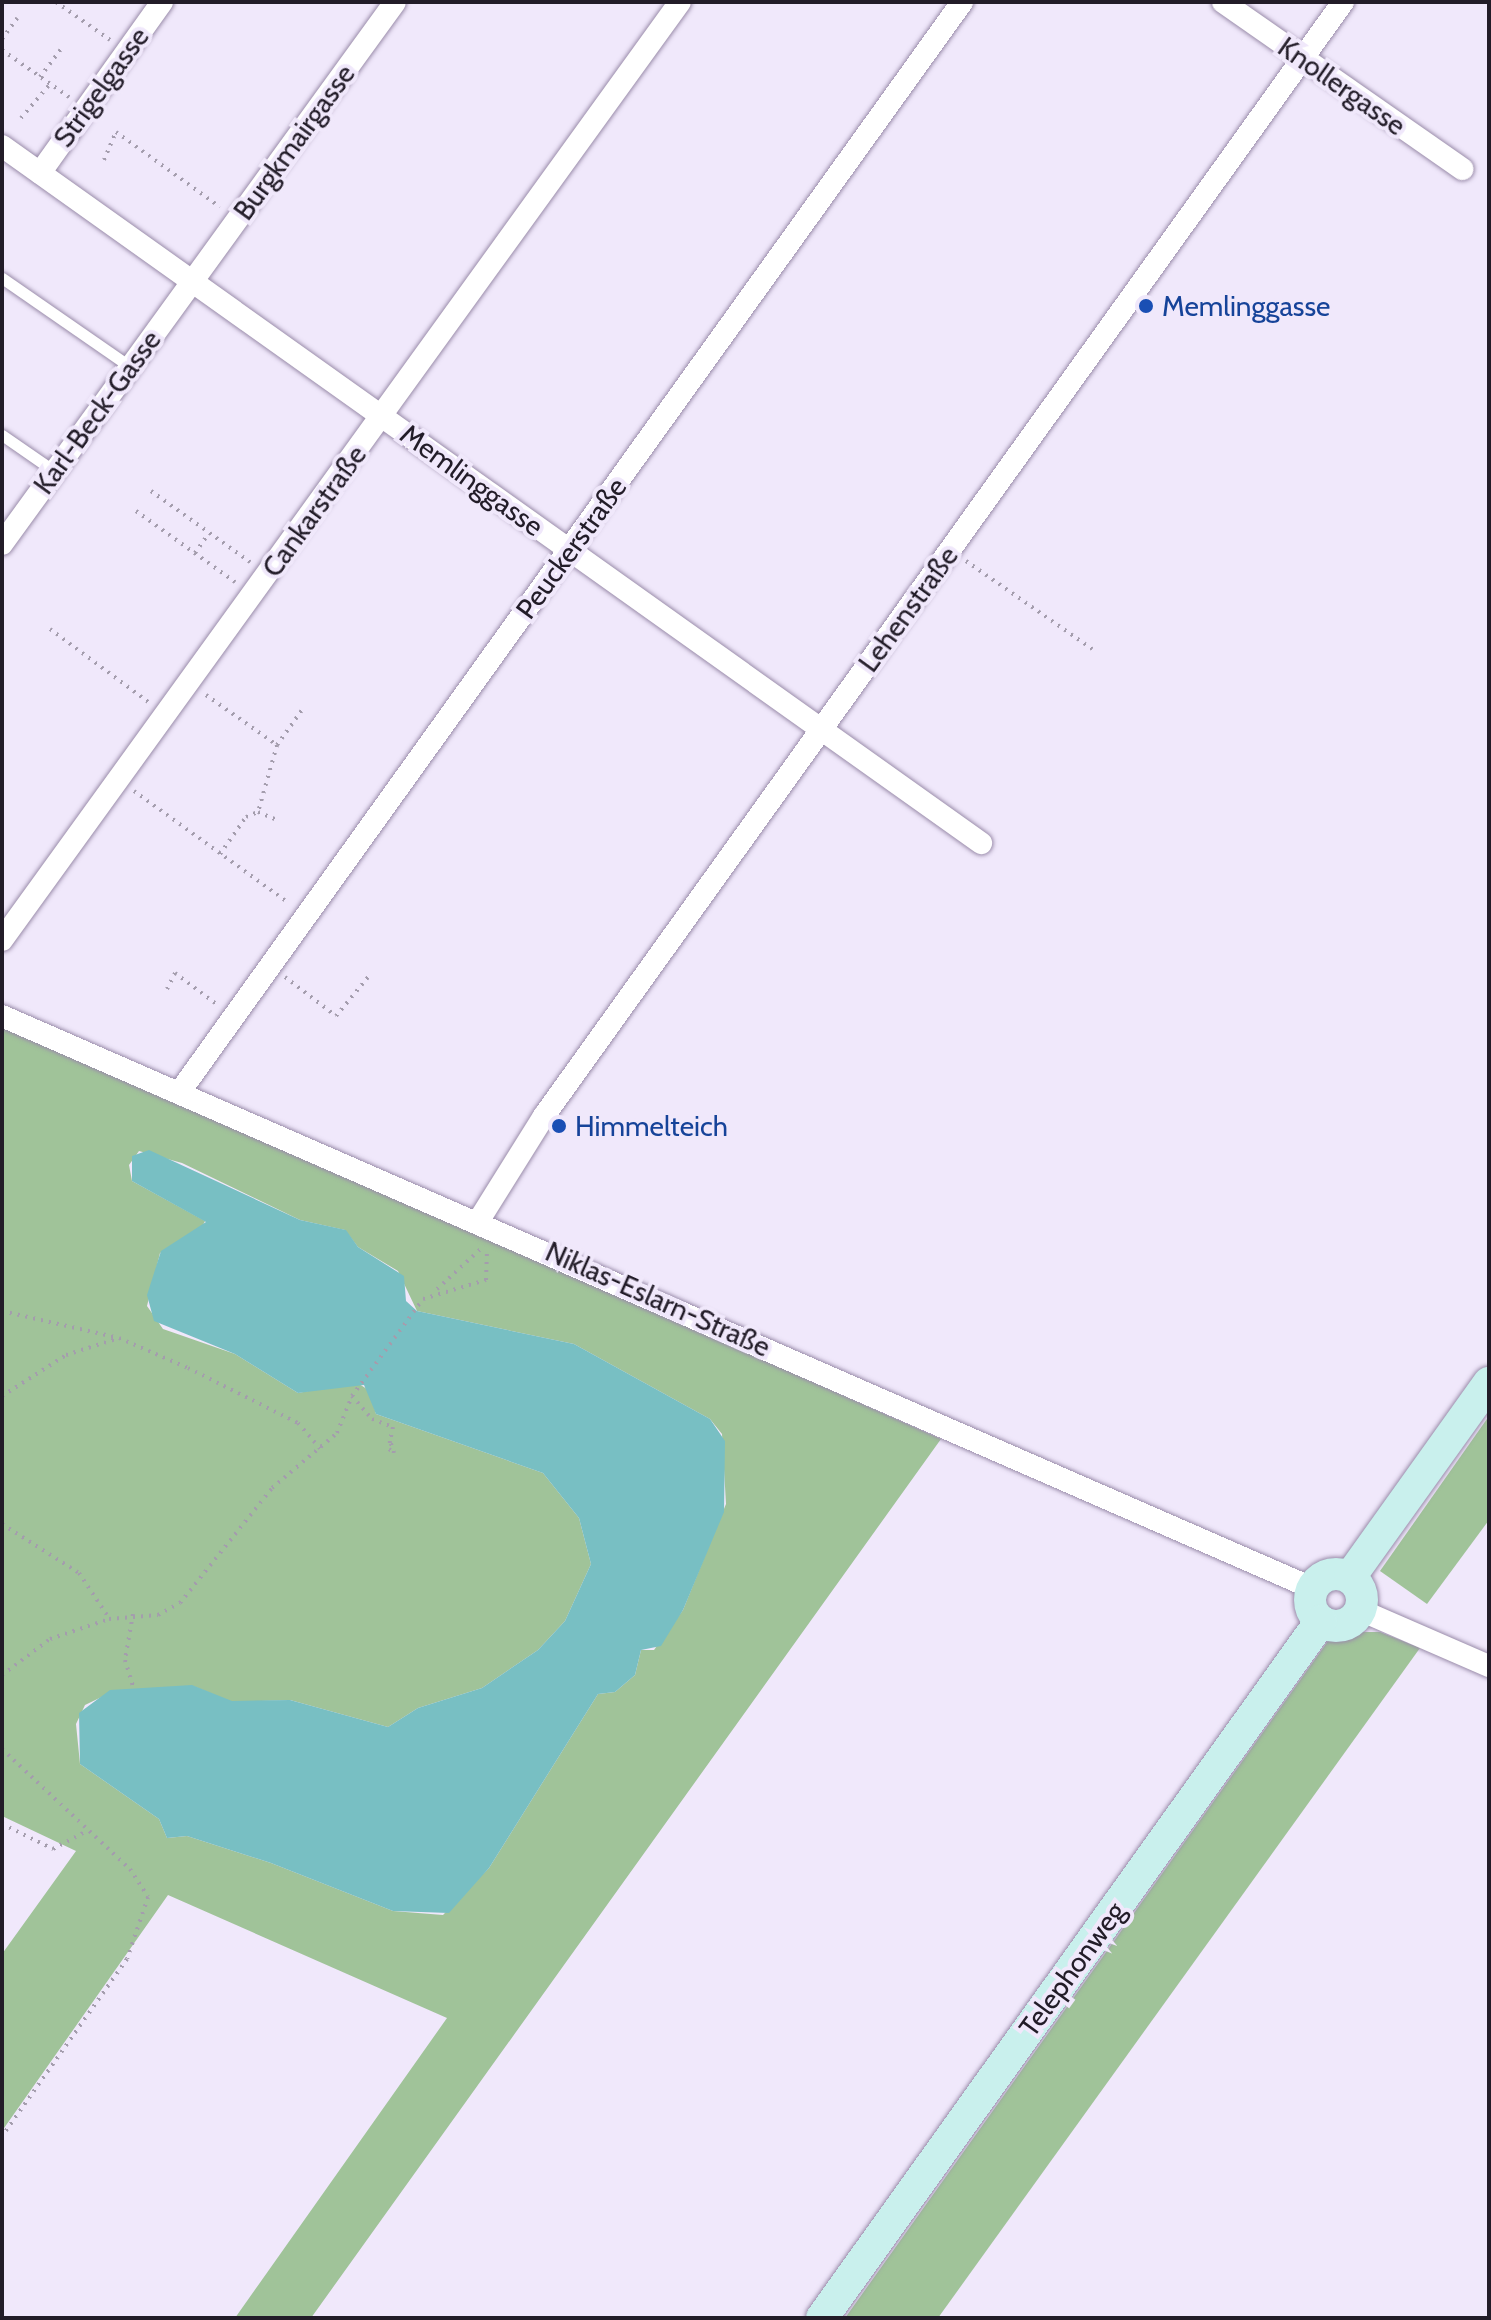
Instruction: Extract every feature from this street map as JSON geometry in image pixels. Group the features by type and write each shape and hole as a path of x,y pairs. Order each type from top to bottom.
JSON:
{"street":[{"name":"Strigelgasse","path":"40,173 162,2"},
{"name":"Burgkmairgasse","path":"194,282 395,2"},
{"name":"Cankarstraße","path":"2,940 680,2"},
{"name":"Peuckerstraße","path":"179,1093 962,2"},
{"name":"Knollergasse","path":"1223,2 1462,169"},
{"name":"Lehenstraße","path":"479,1220 544,1116 1343,2"},
{"name":"Memlinggasse","path":"2,146 981,843"},
{"name":"Karl-Beck-Gasse","path":"2,544 129,366 194,282"},
{"name":"Niklas-Eslarn-Straße","path":"2,1016 479,1220 1312,1588"},
{"path":"1350,1577 1489,1383"},
{"path":"1333,1573 1350,1577 1361,1592 1360,1610 1339,1626 1321,1621 1310,1606 1312,1588 1333,1573"},
{"path":"1360,1610 1489,1666"},
{"name":"Telephonweg","path":"822,2318 1321,1621"}],"lane":[{"path":"2,278 129,366"},
{"path":"2,435 54,471"}],"path":[{"path":"56,2 127,52"},
{"path":"64,8 68,2"},
{"path":"2,39 17,18"},
{"path":"77,25 82,20"},
{"path":"40,77 61,49"},
{"path":"2,50 20,67 86,109"},
{"path":"21,118 50,84"},
{"path":"104,160 116,132 238,220"},
{"path":"151,491 268,575"},
{"path":"136,511 253,595"},
{"path":"195,553 209,533"},
{"path":"950,550 1092,649"},
{"path":"50,629 166,715"},
{"path":"189,683 277,745"},
{"path":"220,854 258,812 277,745 302,710"},
{"path":"118,780 307,916"},
{"path":"258,812 277,820"},
{"path":"271,966 336,1016 369,976"},
{"path":"167,989 175,973 234,1017"},
{"path":"435,1290 486,1280 485,1245 479,1220"},
{"path":"2,1675 50,1639 109,1619 133,1614 158,1615 180,1603 272,1488 322,1451 352,1396 423,1299 485,1245"},
{"path":"2,1311 119,1338 298,1423 322,1451"},
{"path":"2,1396 66,1355 119,1338"},
{"path":"352,1396 372,1419 393,1427 390,1441"},
{"path":"2,1524 79,1573 109,1619"},
{"path":"133,1614 125,1660 134,1689"},
{"path":"2,1749 85,1832 142,1882 144,1918 127,1959 2,2136"},
{"path":"2,1824 53,1849 85,1832"}],"shaded area":[{"path":"2,1022 941,1439 311,2318 235,2318 447,2018 168,1895 2,2131 2,1954 76,1851 2,1816","holes":["139,1151 182,1163 300,1220 345,1230 358,1247 398,1271 417,1311 574,1344 710,1419 722,1434 726,1504 683,1610 654,1650 641,1650 635,1675 615,1692 598,1694 489,1868 443,1915 393,1911 271,1863 187,1836 167,1838 159,1819 80,1764 76,1724 85,1705 114,1691 193,1686 232,1702 290,1700 388,1727 418,1708 482,1688 538,1650 565,1621 591,1564 579,1518 543,1473 376,1414 370,1391 356,1382 298,1393 235,1354 163,1329 147,1306 160,1253 199,1233 205,1221 132,1181 129,1165"]},
{"path":"149,1150 300,1220 346,1230 358,1247 404,1276 406,1301 417,1311 574,1344 710,1419 725,1441 724,1512 683,1610 661,1646 641,1650 635,1675 615,1692 598,1694 489,1868 449,1913 393,1911 271,1863 187,1836 167,1838 159,1819 80,1764 79,1713 110,1690 192,1685 232,1701 290,1700 388,1727 418,1708 482,1688 538,1650 565,1621 591,1564 579,1518 543,1473 376,1414 364,1385 298,1393 235,1354 154,1321 147,1295 161,1251 206,1222 132,1181 132,1156"},
{"path":"1489,1416 1489,1520 1427,1604 1380,1571"},
{"path":"1354,1632 1380,1632 1420,1648 938,2318 845,2318 1328,1641"}],"place":[{"name":"Memlinggasse","path":"1146,306"},
{"name":"Himmelteich","path":"559,1126"}]}
